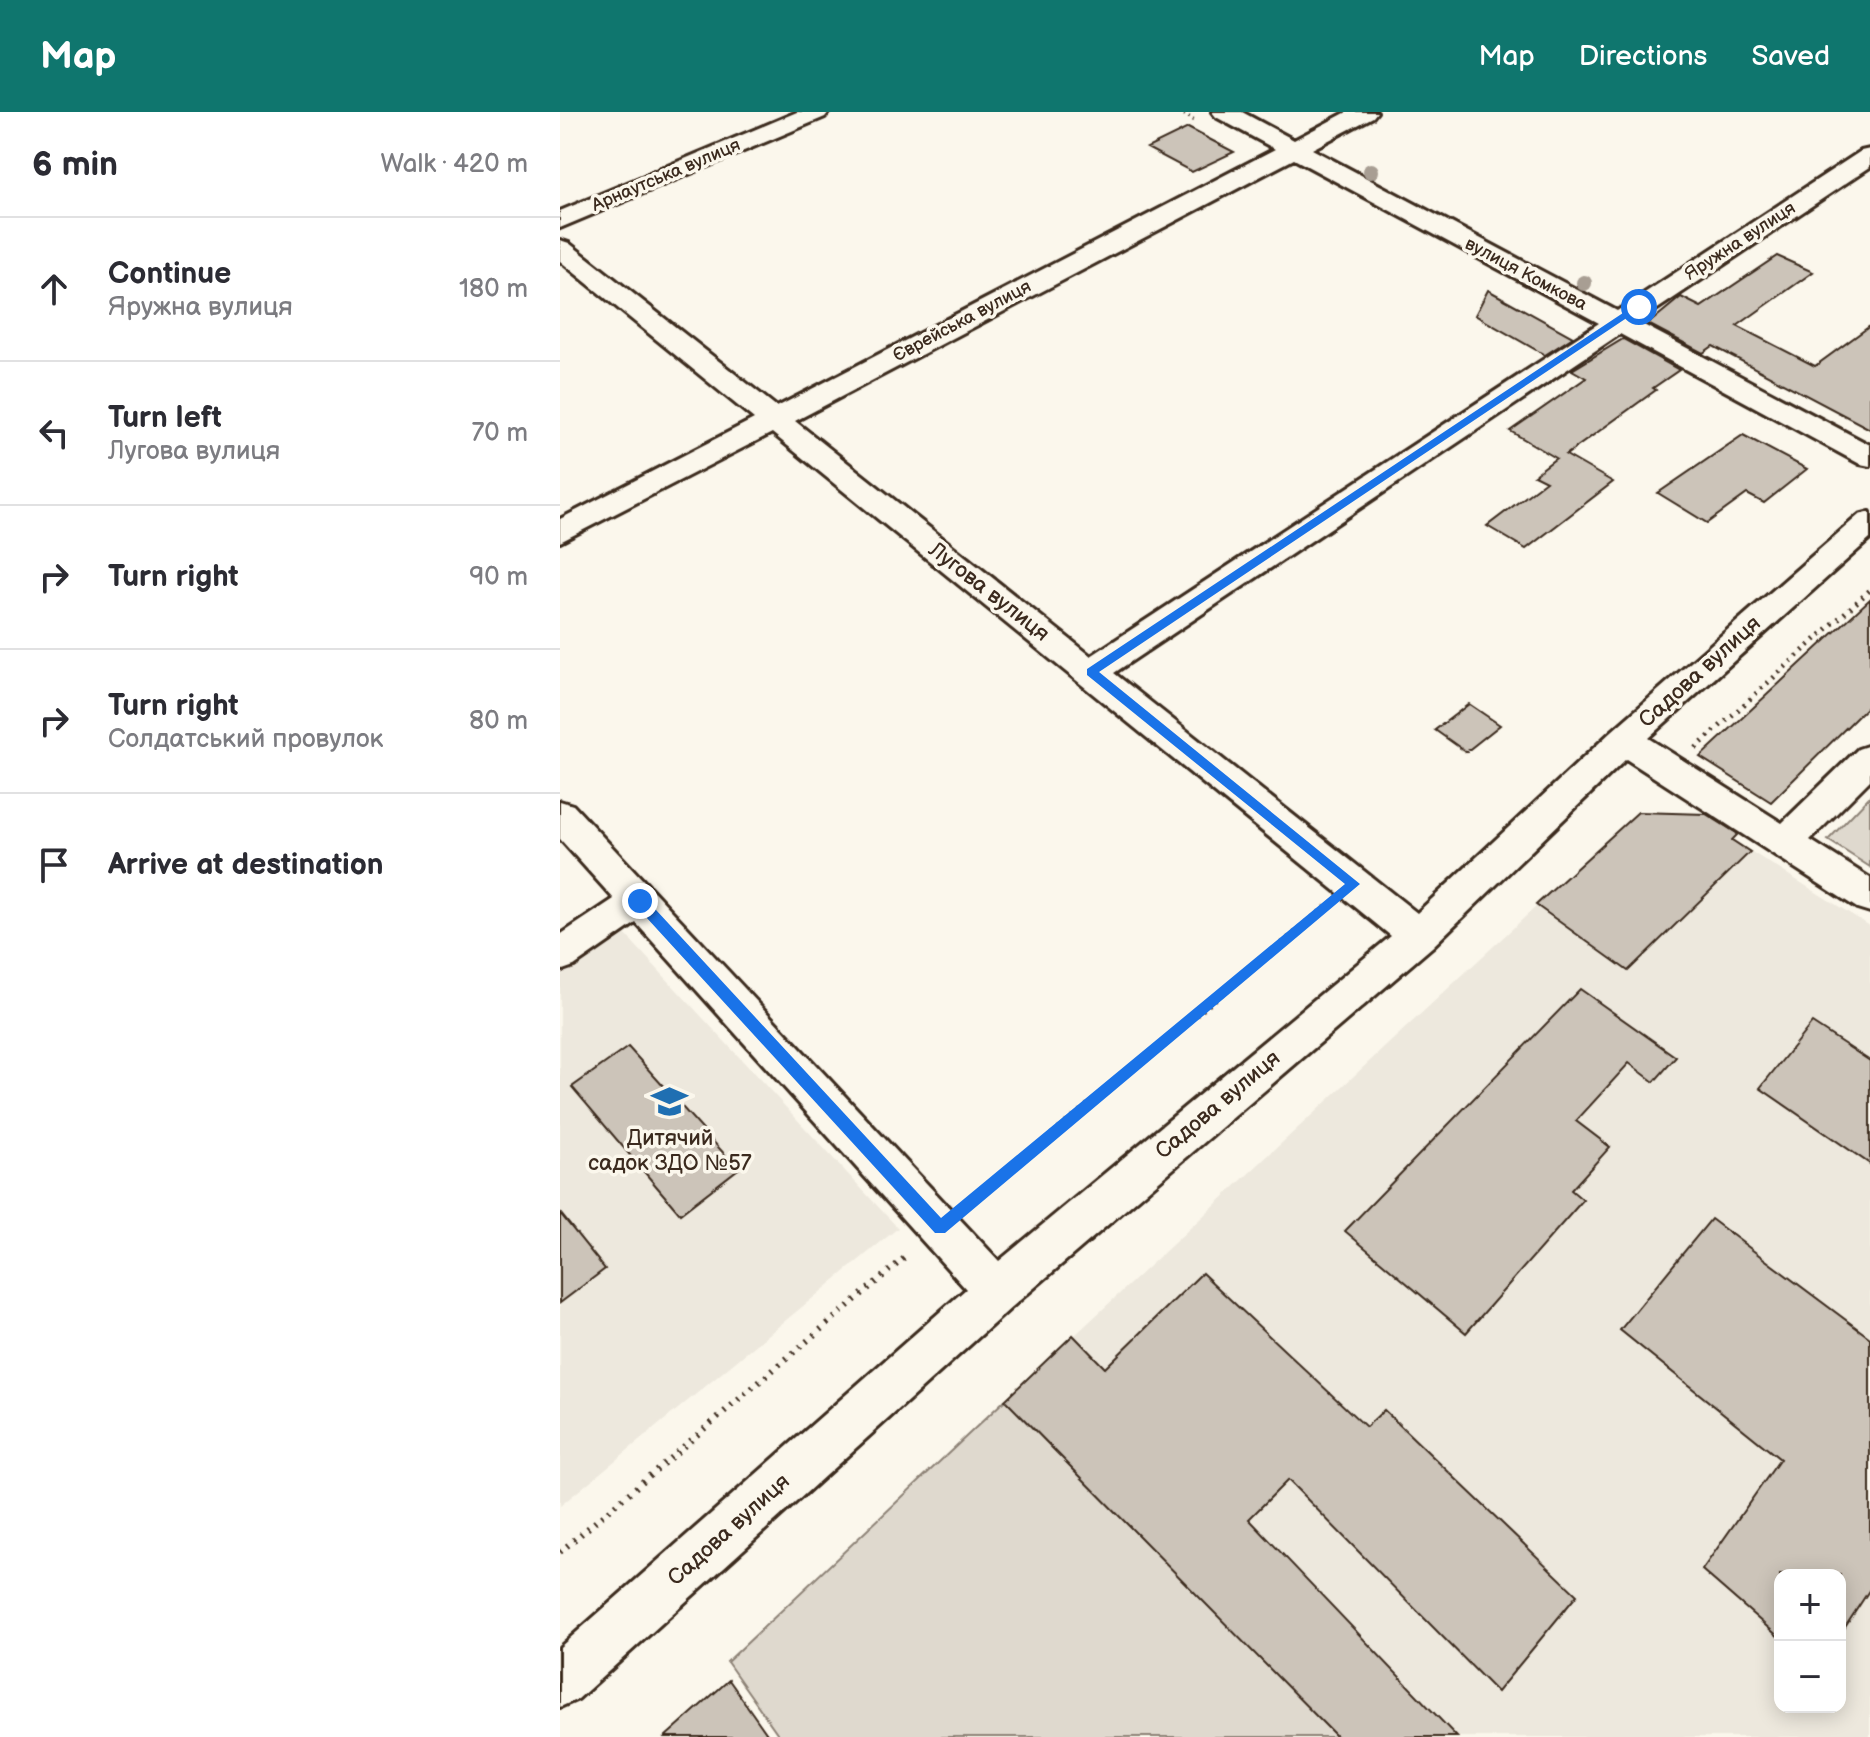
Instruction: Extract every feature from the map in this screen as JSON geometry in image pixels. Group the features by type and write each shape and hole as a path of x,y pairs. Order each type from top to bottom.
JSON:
{"street":[{"name":"Арнаутська вулиця","path":"560,220 817,112"},
{"name":"вулиця Комкова","path":"1224,112 1870,457"},
{"name":"Єврейська вулиця","path":"560,532 1365,112"},
{"name":"Яружна вулиця","path":"1091,672 1870,156"},
{"name":"Лугова вулиця","path":"560,248 1418,936"},
{"name":"Садова вулиця","path":"560,1681 997,1291 1418,936 1624,740 1870,522"},
{"path":"1624,740 1870,897"},
{"path":"1785,843 1870,758"},
{"path":"560,815 997,1291"},
{"path":"560,955 640,901"}],"path":[{"path":"1672,771 1870,590"},
{"path":"560,1552 940,1228 1354,884"}],"shaded area":[{"path":"1870,796 1870,867 1828,840"},
{"path":"1638,812 1691,814 1870,926 1870,1737 1337,1737 1005,1400"},
{"name":"Дитячий садок ЗДО №57","path":"624,933 898,1228 560,1506 560,976"},
{"path":"1005,1400 1337,1737 780,1737 727,1662"}],"building":[{"path":"1188,128 1234,152 1192,172 1147,148"},
{"path":"1777,256 1813,272 1737,326 1815,366 1870,326 1870,429 1713,346 1703,353 1648,324 1681,297 1701,307"},
{"path":"1488,290 1573,337 1545,355 1475,315"},
{"path":"1623,339 1679,370 1566,455 1613,482 1526,549 1487,526 1546,481 1534,475 1556,458 1510,431 1586,378 1572,370"},
{"path":"1743,435 1807,469 1764,503 1747,494 1707,523 1658,493"},
{"path":"1870,599 1870,704 1771,802 1700,757"},
{"path":"1469,704 1500,725 1466,752 1435,730"},
{"path":"1638,812 1706,814 1738,834 1732,840 1750,852 1628,971 1536,905"},
{"path":"1580,989 1676,1057 1654,1082 1629,1063 1576,1121 1610,1147 1571,1190 1583,1200 1466,1333 1345,1231"},
{"path":"1812,1023 1870,1061 1870,1164 1760,1088"},
{"path":"628,1047 738,1169 680,1214 572,1087"},
{"path":"560,1213 605,1269 560,1303"},
{"path":"1711,1219 1870,1338 1870,1589 1846,1626 1846,1569 1774,1569 1774,1633 1702,1570 1780,1459 1620,1330"},
{"path":"1202,1273 1366,1427 1384,1410 1577,1595 1497,1692 1288,1480 1249,1519 1457,1737 1337,1737 1005,1400 1073,1335 1105,1368"},
{"path":"729,1680 769,1737 665,1737"}],"place":[{"name":"Дитячий садок ЗДО №57","path":"670,1102"}],"route":[{"path":"640,901 940,1228 1354,884 1091,672 1639,307"}]}
